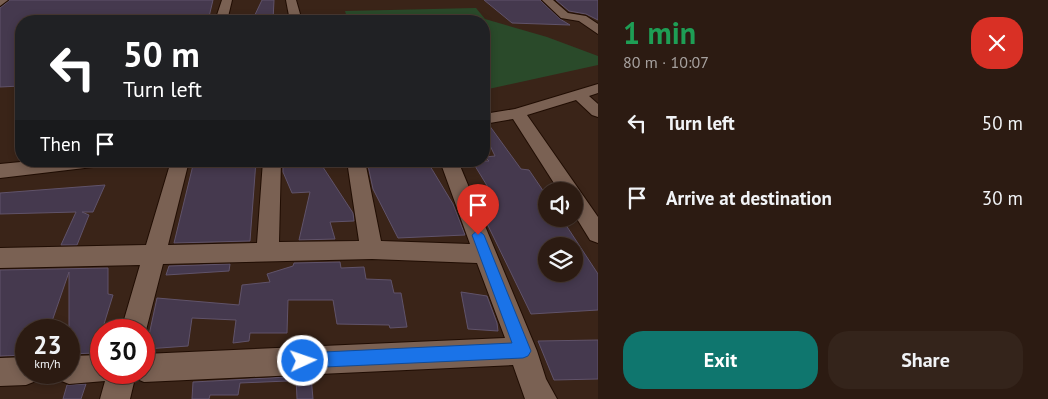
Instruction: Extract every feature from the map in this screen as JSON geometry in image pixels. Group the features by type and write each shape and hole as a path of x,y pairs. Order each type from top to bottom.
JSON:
{"street":[{"path":"0,3 3,0"},
{"path":"223,15 227,0"},
{"path":"291,0 295,15"},
{"path":"547,0 565,16 582,18 598,30"},
{"path":"490,118 516,113 598,88"},
{"path":"578,94 598,112"},
{"path":"516,113 563,182"},
{"path":"0,171 37,167"},
{"path":"137,319 178,167"},
{"path":"267,253 272,167"},
{"path":"357,167 372,250"},
{"path":"451,167 523,351 534,387 542,399"},
{"path":"583,212 598,234"},
{"path":"0,258 372,250 485,254"},
{"path":"155,368 523,351"},
{"path":"0,372 15,371"},
{"path":"115,399 119,384"}],"green space":[{"path":"476,8 482,15 346,15 345,11"},
{"path":"490,20 547,37 598,56 598,65 490,89"}],"building":[{"path":"10,0 213,0 209,15 15,15 15,86 0,87 0,8"},
{"path":"262,0 274,0 273,15 255,15"},
{"path":"484,0 540,0 560,19 570,25 512,23"},
{"path":"556,0 598,0 598,20 586,14 569,11"},
{"path":"490,126 521,169 529,170 538,183 538,227 567,227 574,237 538,237 538,282 583,282 583,251 598,274 598,310 531,314 477,203 497,202 476,167 490,167 490,156 495,156 490,146"},
{"path":"193,167 256,167 250,241 174,243"},
{"path":"283,167 323,167 353,213 354,221 330,222 335,239 299,240 310,192 292,193 283,172"},
{"path":"368,167 431,167 453,204 465,235 398,238 373,189"},
{"path":"105,185 93,212 82,212 89,215 77,245 61,245 76,212 0,214 0,193"},
{"path":"340,262 341,268 364,267 366,279 391,280 394,293 401,293 407,327 390,328 389,325 337,324 333,300 288,300 287,333 250,333 249,341 233,343 236,320 192,318 188,346 155,348 155,319 152,319 157,298 239,305 242,285 270,282 267,274 293,266 294,263"},
{"path":"230,264 229,271 166,275 169,266"},
{"path":"108,268 108,294 113,295 106,319 90,319 90,353 80,354 80,319 69,319 69,272 53,319 15,319 15,355 0,356 0,270"},
{"path":"461,292 487,296 498,331 468,329"},
{"path":"598,340 598,379 554,380 538,341"},
{"path":"311,376 313,399 297,399 296,377"},
{"path":"288,377 288,381 240,383 238,395 210,395 209,399 192,399 193,382"},
{"path":"86,384 81,399 63,399 67,385"}],"route":[{"path":"303,361 523,351 478,235"}]}
